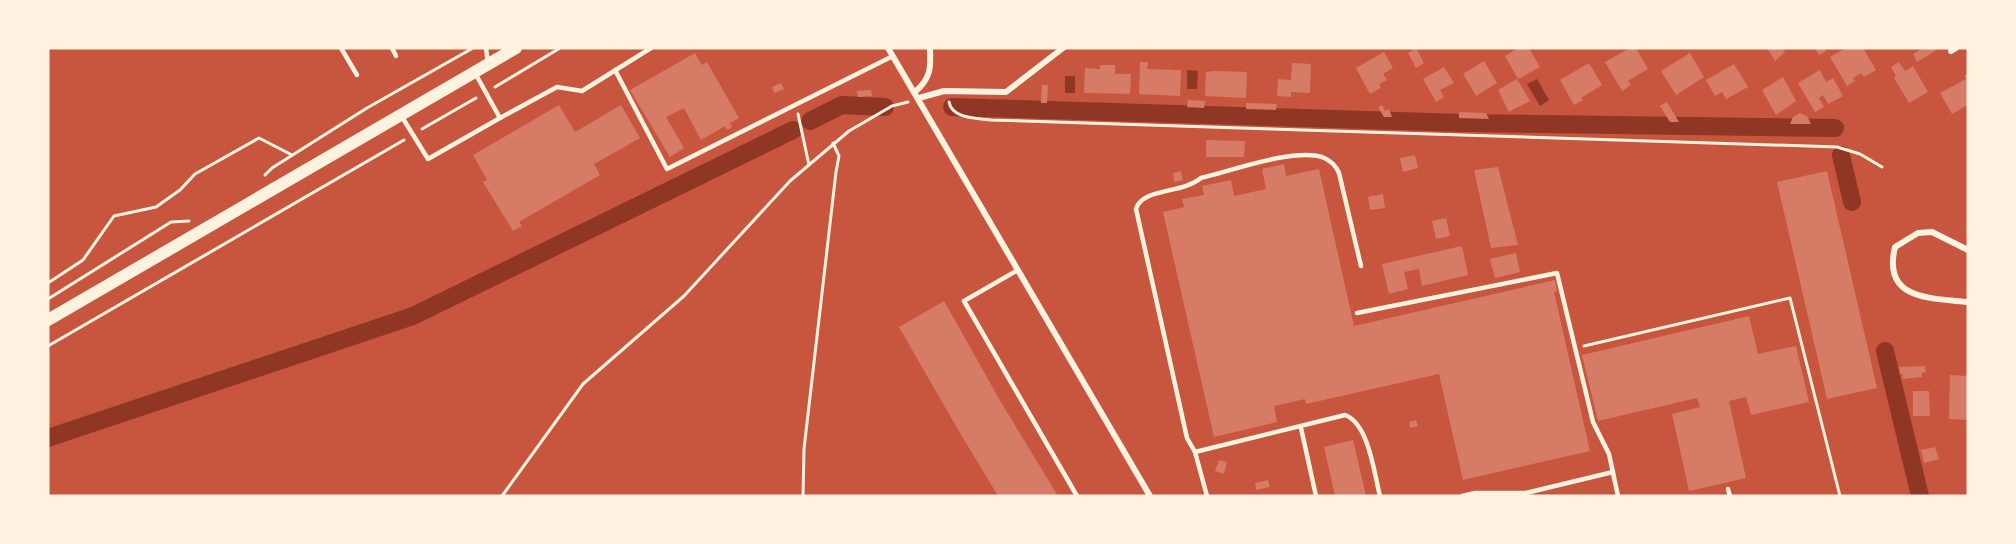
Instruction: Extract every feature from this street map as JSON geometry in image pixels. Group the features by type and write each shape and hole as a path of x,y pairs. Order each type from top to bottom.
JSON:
{"main road":[{"path":"48,320 516,48"}],"street":[{"path":"888,48 1150,496"},
{"path":"917,95 931,73 930,48"},
{"path":"917,95 944,91 1006,92 1062,48"},
{"path":"1968,250 1932,232 1918,233 1895,247 1891,268 1896,280 1908,292 1928,298 1968,302"}],"lane":[{"path":"340,48 357,75"},
{"path":"392,48 396,56"},
{"path":"486,48 488,65"},
{"path":"401,116 428,159 557,87 582,91 651,48"},
{"path":"615,70 667,169 893,56"},
{"path":"475,73 500,118"},
{"path":"1208,496 1195,452 1187,438 1136,209 1138,202 1145,196 1191,186 1201,178 1281,158 1322,157 1330,162 1339,173 1361,266"},
{"path":"1018,270 964,301 1077,496"},
{"path":"1358,313 1553,272 1560,276 1593,422 1609,454 1618,496"},
{"path":"1195,452 1300,428 1335,416 1345,415 1357,422 1363,432 1380,496"},
{"path":"1300,428 1316,496"},
{"path":"1462,496 1475,493 1524,494 1613,472"},
{"path":"1728,489 1730,496"}],"path":[{"path":"260,182 272,168 367,108 473,48"},
{"path":"505,81 560,48"},
{"path":"944,91 951,110 956,114 991,120 1837,147 1860,154 1882,167"},
{"path":"502,496 583,384 684,296 750,223 809,165 833,143 892,106 917,95"},
{"path":"434,122 465,105"},
{"path":"796,105 809,165"},
{"path":"48,283 83,260 114,216 156,207 180,190 195,174 259,138 293,155"},
{"path":"803,496 804,449 810,391 836,172 840,162 833,143"},
{"path":"48,346 394,146"},
{"path":"48,299 171,222 198,220"},
{"path":"1576,347 1790,298 1840,496"}],"shaded area":[{"path":"1187,70 1198,71 1197,89 1187,89"},
{"path":"1065,76 1075,76 1075,93 1065,93"},
{"path":"1537,79 1549,100 1540,106 1527,84"}],"building":[{"path":"1416,48 1424,63 1416,68 1408,53"},
{"path":"1518,48 1529,48 1540,67 1518,79 1505,56"},
{"path":"1630,48 1636,48 1648,69 1628,81 1631,85 1622,91 1605,62"},
{"path":"1767,48 1783,48 1785,52 1775,61"},
{"path":"1815,48 1825,48 1826,51 1819,55"},
{"path":"1846,48 1863,48 1876,70 1864,77 1861,73 1847,86 1830,57"},
{"path":"1923,48 1940,48 1917,62 1913,54"},
{"path":"1384,52 1393,68 1383,74 1387,80 1379,84 1381,88 1370,94 1356,68"},
{"path":"695,53 702,65 707,62 739,118 730,123 732,127 727,130 725,126 701,140 684,108 666,117 684,148 670,157 630,90"},
{"path":"1690,53 1704,77 1676,95 1661,71"},
{"path":"1484,61 1497,83 1476,96 1463,74"},
{"path":"1140,62 1148,62 1147,69 1181,70 1180,96 1139,94"},
{"path":"1899,62 1905,71 1913,66 1928,92 1909,103 1894,78 1896,76 1891,67"},
{"path":"1292,63 1311,64 1310,93 1291,92 1291,97 1277,96 1278,79 1291,80"},
{"path":"1589,63 1602,85 1574,105 1560,80"},
{"path":"1734,64 1748,87 1726,99 1722,92 1715,96 1706,80"},
{"path":"1100,65 1115,65 1115,74 1131,74 1130,94 1084,93 1085,68 1100,69"},
{"path":"1444,67 1454,83 1440,90 1444,97 1436,102 1423,79"},
{"path":"1820,70 1826,82 1833,78 1843,96 1828,104 1823,95 1819,98 1824,107 1815,112 1798,83"},
{"path":"1206,72 1247,72 1246,98 1205,96"},
{"path":"1968,73 1968,110 1966,106 1952,114 1940,93 1966,79 1964,76"},
{"path":"1783,77 1796,101 1776,115 1762,90"},
{"path":"1517,79 1530,101 1509,112 1498,90"},
{"path":"781,83 784,89 774,93 772,87"},
{"path":"1042,85 1048,85 1047,103 1041,103"},
{"path":"871,90 872,96 858,97 857,91"},
{"path":"1188,100 1205,101 1204,108 1187,107"},
{"path":"1667,102 1679,122 1670,122 1660,106"},
{"path":"1246,103 1277,104 1276,110 1246,109"},
{"path":"559,105 575,132 621,105 640,138 594,164 600,175 519,222 522,226 513,231 483,182 487,180 473,155"},
{"path":"1382,105 1385,111 1389,109 1392,117 1384,117 1378,107"},
{"path":"1459,112 1486,113 1489,119 1459,118"},
{"path":"1800,113 1807,116 1811,124 1790,124 1793,117"},
{"path":"1206,140 1245,141 1244,157 1206,157"},
{"path":"1415,155 1418,168 1403,172 1400,158"},
{"path":"1284,164 1286,176 1319,169 1354,326 1555,280 1557,291 1554,292 1590,451 1463,480 1439,374 1306,404 1305,399 1274,406 1277,422 1214,437 1163,212 1184,207 1182,199 1204,195 1202,186 1231,180 1234,196 1266,189 1262,169"},
{"path":"1498,167 1518,245 1491,248 1474,170"},
{"path":"1181,171 1183,180 1174,182 1173,173"},
{"path":"1827,171 1877,388 1827,399 1777,182"},
{"path":"1383,194 1385,208 1370,210 1368,197"},
{"path":"1446,218 1450,236 1436,239 1432,221"},
{"path":"1462,246 1468,275 1422,286 1419,269 1404,272 1408,289 1389,294 1382,264"},
{"path":"1516,253 1520,272 1495,278 1490,259"},
{"path":"944,301 1002,404 1058,496 998,496 957,428 899,327"},
{"path":"1749,316 1758,354 1796,346 1809,402 1751,415 1746,397 1729,401 1746,478 1689,491 1672,414 1700,407 1697,398 1598,421 1582,355"},
{"path":"1925,366 1926,373 1922,372 1922,377 1902,379 1903,374 1900,374 1899,367"},
{"path":"1950,375 1968,376 1968,420 1949,419"},
{"path":"1913,391 1929,391 1930,416 1913,416"},
{"path":"1416,420 1418,426 1410,428 1409,422"},
{"path":"1353,440 1366,496 1335,496 1324,447"},
{"path":"1935,447 1939,459 1924,463 1921,450"},
{"path":"1219,460 1227,462 1224,474 1215,471"},
{"path":"1268,480 1270,487 1256,490 1255,483"}],"waterway":[{"path":"810,121 842,105 885,107"},
{"path":"952,107 1462,123 1835,128"},
{"path":"48,438 413,316 793,130"},
{"path":"1841,155 1852,202"},
{"path":"1885,351 1920,496"}]}
